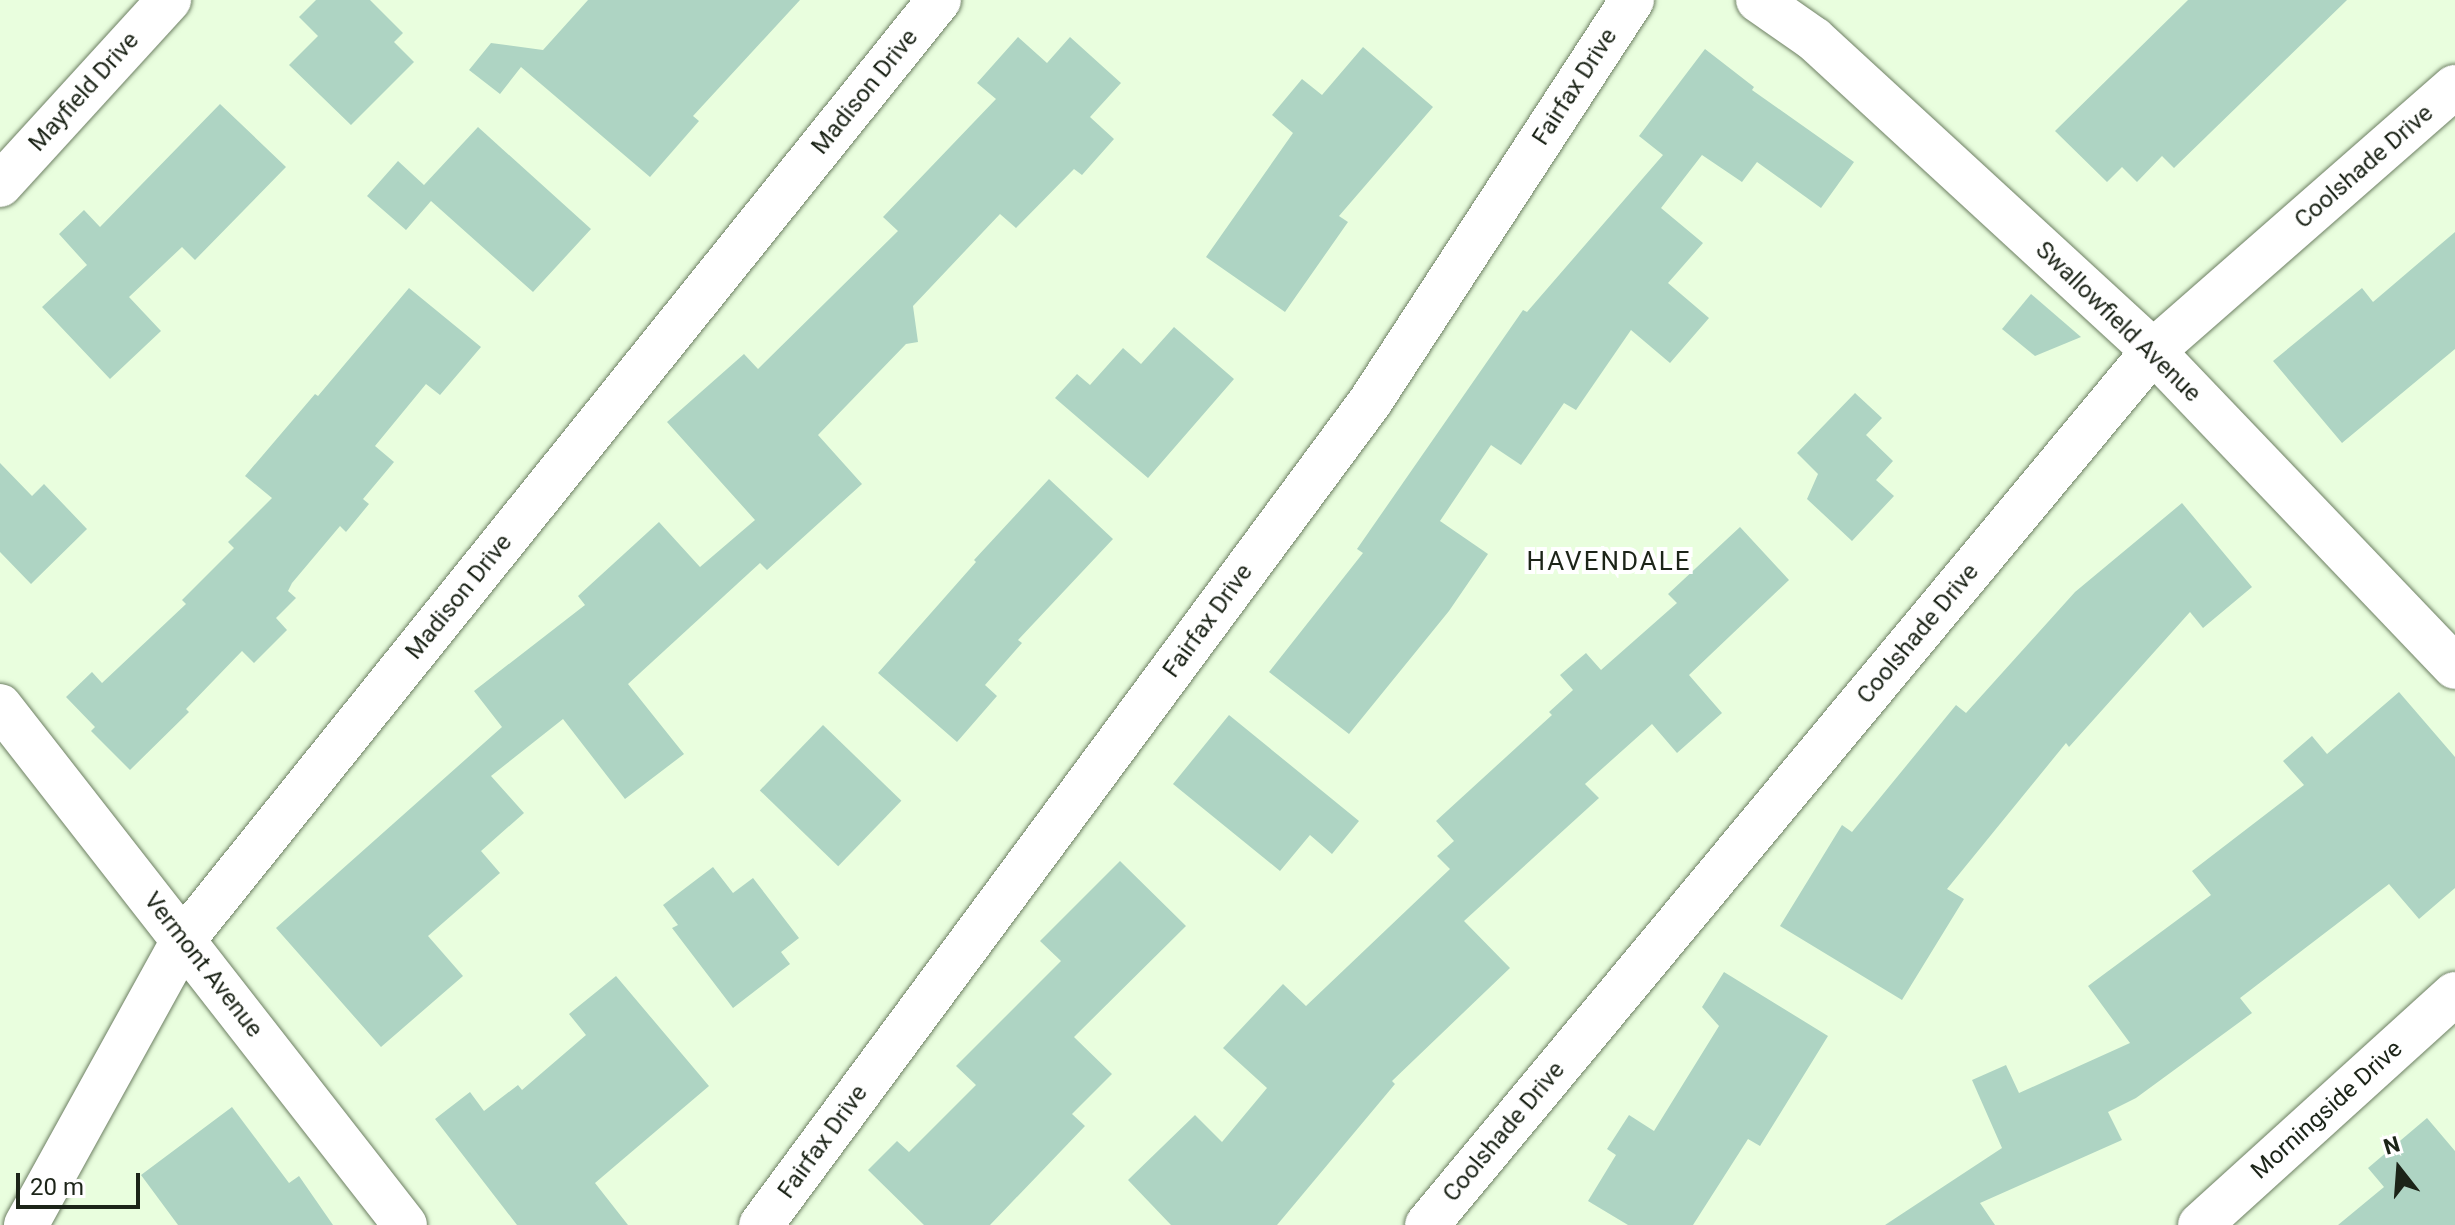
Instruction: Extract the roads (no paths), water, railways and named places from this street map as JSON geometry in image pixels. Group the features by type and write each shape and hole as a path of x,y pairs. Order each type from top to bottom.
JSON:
{"street":[{"name":"Mayfield Drive","path":"0,185 169,0"},
{"name":"Madison Drive","path":"26,1225 184,939 939,0"},
{"name":"Fairfax Drive","path":"761,1225 1370,402 1632,0"},
{"name":"Swallowfield Avenue","path":"1758,0 1814,39 2153,351 2455,667"},
{"name":"Coolshade Drive","path":"1427,1225 2153,351 2455,87"},
{"name":"Vermont Avenue","path":"0,706 405,1225"},
{"name":"Morningside Drive","path":"2200,1225 2455,994"}],"district":[{"name":"HAVENDALE","path":"1609,562"}]}
